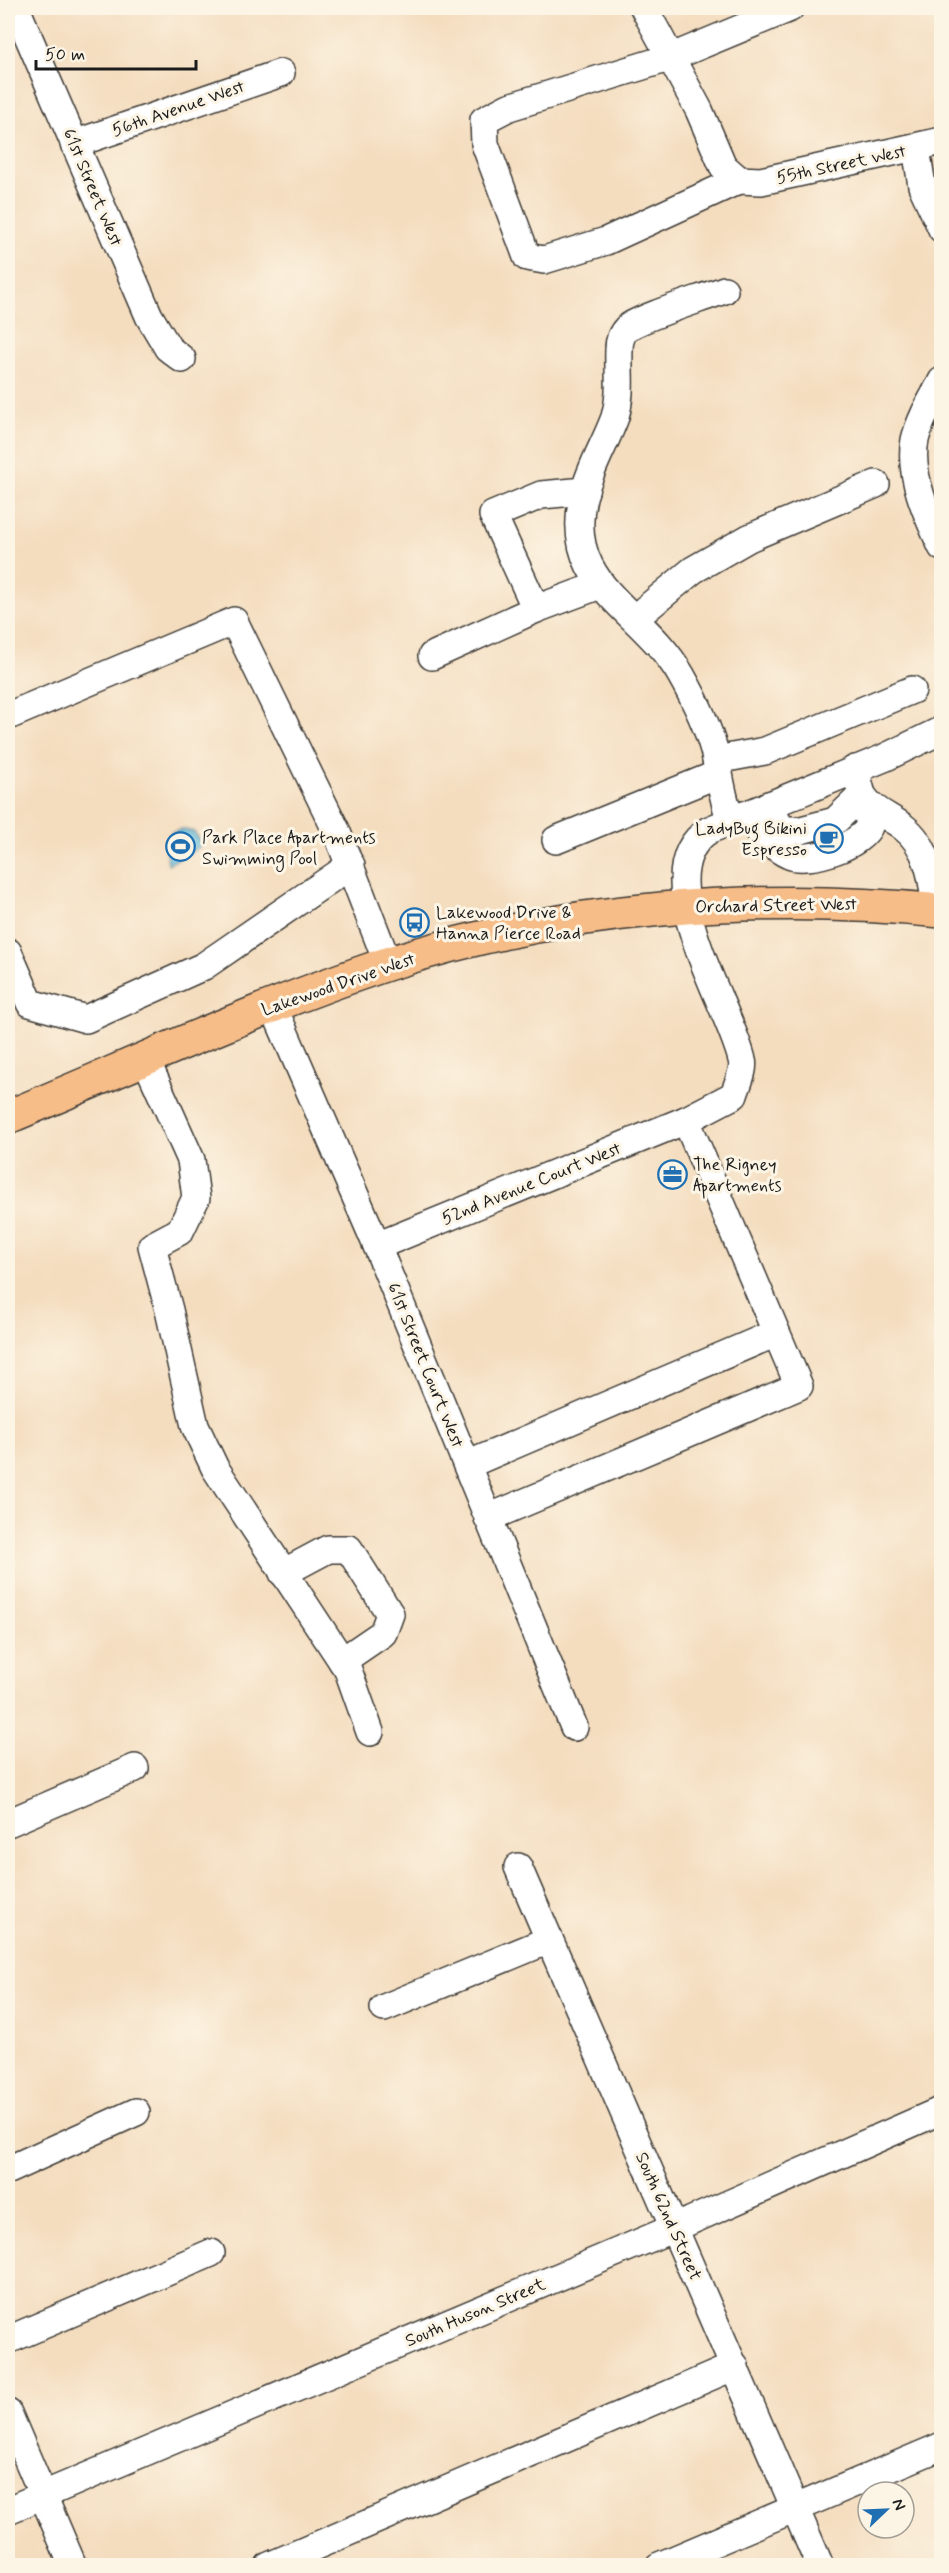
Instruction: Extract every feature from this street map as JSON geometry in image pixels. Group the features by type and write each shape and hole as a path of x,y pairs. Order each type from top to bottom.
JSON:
{"main road":[{"name":"Orchard Street West","path":"685,907 817,902 939,911"},
{"name":"Lakewood Drive West","path":"8,1117 273,1006 388,964 448,947 531,929 685,907"}],"street":[{"name":"61st Street West","path":"16,8 149,316 168,348 182,359"},
{"path":"644,8 672,57 699,110 723,166 739,180 606,240 544,260 527,257 485,144 484,120 509,107 672,57 789,8"},
{"name":"56th Avenue West","path":"74,144 281,73"},
{"name":"55th Street West","path":"739,180 761,180 942,141"},
{"path":"916,148 922,186 942,229"},
{"path":"724,290 634,323 622,334 619,347 620,394 615,417 585,491 579,531 582,548 588,566 600,585 636,618 680,673 706,730 717,767 748,814 782,830 801,830 835,821 859,782"},
{"path":"942,381 921,423 914,455 920,492 942,547"},
{"path":"636,618 693,570 749,538 876,484"},
{"path":"536,609 493,515 541,495 585,491"},
{"path":"432,656 536,609 600,585"},
{"path":"8,716 234,621 336,830 388,964"},
{"path":"556,840 717,767 765,751 912,690"},
{"path":"685,907 684,869 690,848 701,835 748,814 859,782 942,730"},
{"path":"859,782 870,807 904,827 914,838 932,876 939,911"},
{"path":"8,952 30,1003 86,1019 204,966 351,866"},
{"name":"Orchard Street West","path":"685,907 743,1062 734,1095 686,1120"},
{"name":"61st Street Court West","path":"273,1006 377,1246 574,1727"},
{"path":"146,1059 191,1160 196,1198 180,1232 152,1246 195,1426 215,1468 342,1661 370,1732"},
{"path":"488,1518 799,1386 686,1120"},
{"name":"52nd Avenue Court West","path":"377,1246 686,1120"},
{"path":"466,1465 776,1333"},
{"path":"283,1573 328,1549 349,1549 390,1614 383,1633 342,1661"},
{"path":"8,1823 135,1768"},
{"name":"South 62nd Street","path":"518,1868 820,2565"},
{"path":"384,2008 549,1940"},
{"name":"South Huson Street","path":"8,2510 675,2228 942,2110"},
{"path":"8,2170 136,2112"},
{"path":"8,2340 211,2253"},
{"path":"269,2565 735,2366"},
{"path":"8,2414 73,2565"},
{"path":"659,2565 942,2446"}],"water":[{"name":"Park Place Apartments Swimming Pool","path":"182,829 194,832 203,844 190,853 184,851 183,857 168,864 165,843 171,833"}],"place":[{"name":"LadyBug Bikini Espresso","path":"828,838"},
{"name":"Park Place Apartments Swimming Pool","path":"181,847"},
{"name":"Lakewood Drive & Hanna Pierce Road","path":"415,922"},
{"name":"The Rigney Apartments","path":"672,1174"}]}
